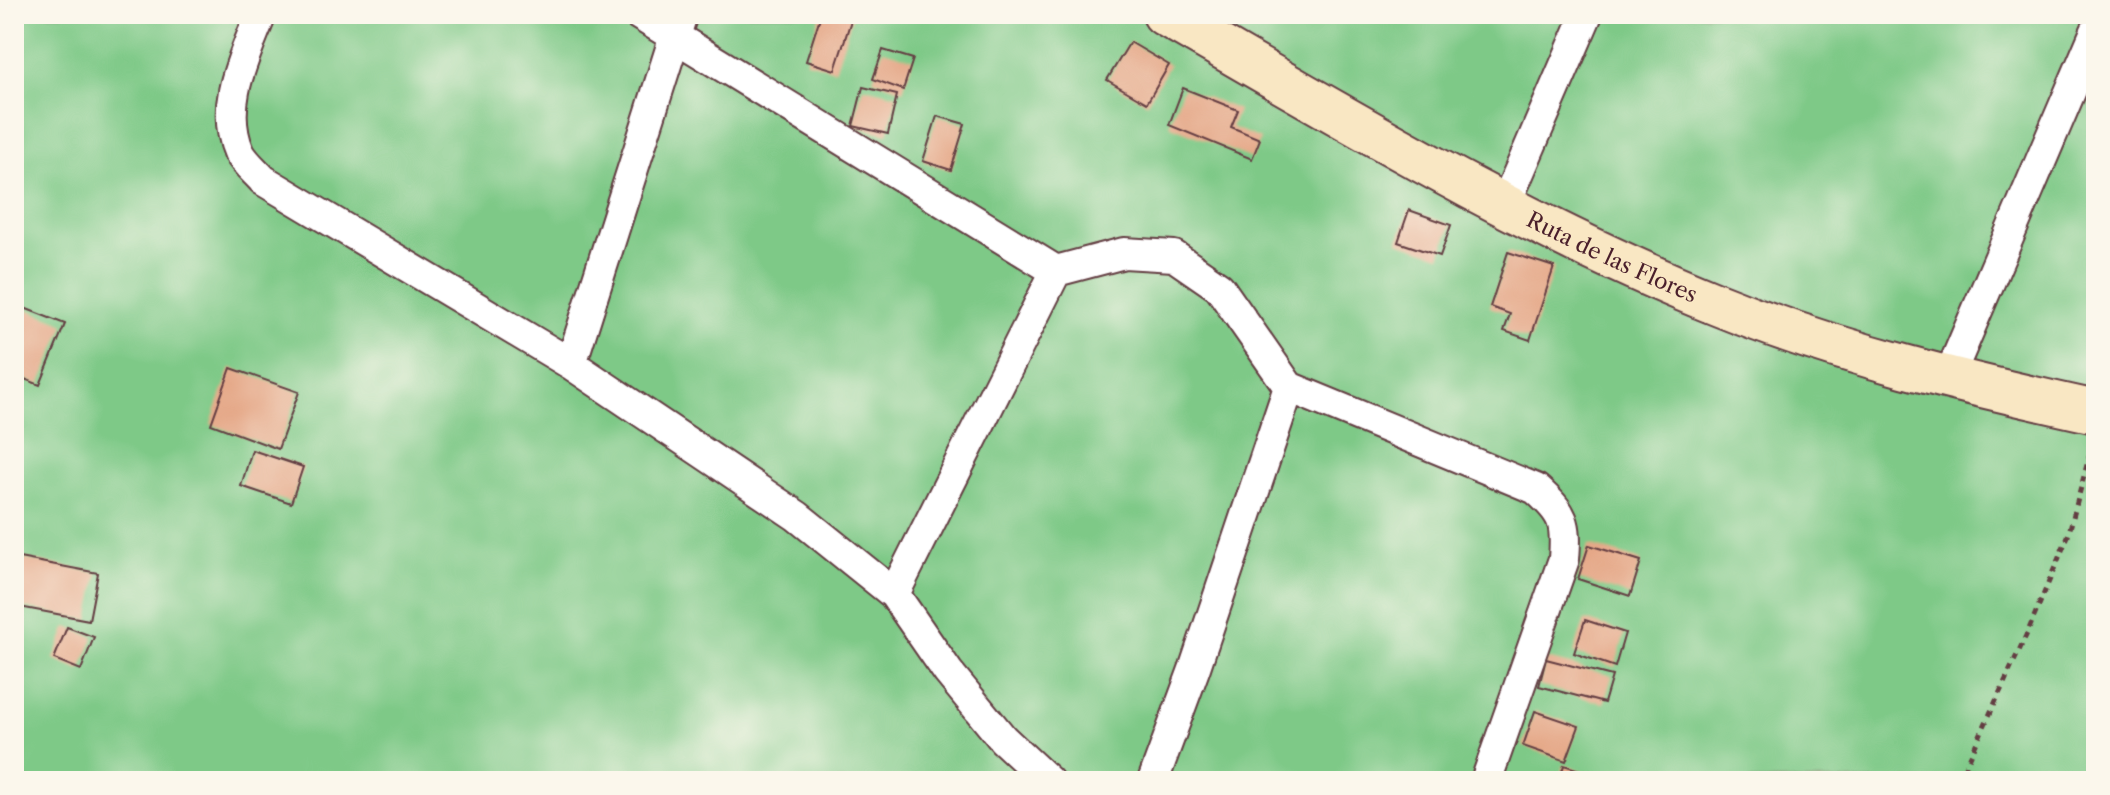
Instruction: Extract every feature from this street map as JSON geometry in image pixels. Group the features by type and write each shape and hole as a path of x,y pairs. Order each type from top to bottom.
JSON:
{"main road":[{"name":"Ruta de las Flores","path":"1164,14 1504,207 1606,256 1718,305 1823,343 1948,379 2094,428"}],"street":[{"path":"261,14 236,80 230,117 240,154 263,180 571,364 797,516 894,594 948,672 994,728 1048,781"},
{"path":"638,14 678,26 1056,271 1124,253 1174,256 1219,287 1289,387 1536,489 1557,507 1566,532 1564,559 1486,781"},
{"path":"1504,207 1587,14"},
{"path":"571,364 678,26"},
{"path":"1948,379 2096,31"},
{"path":"894,594 1056,271"},
{"path":"1153,781 1195,667 1289,387"}],"path":[{"path":"1959,781 2068,536 2094,428"}],"green space":[{"path":"14,14 2096,14 2096,781 14,781"}],"building":[{"path":"821,14 853,14 835,70 806,61"},
{"path":"1130,42 1169,65 1147,103 1107,80"},
{"path":"883,50 913,59 903,90 873,79"},
{"path":"863,87 897,95 888,134 853,126"},
{"path":"1183,88 1238,110 1231,127 1260,139 1252,159 1169,125"},
{"path":"937,116 965,124 951,170 923,161"},
{"path":"1409,210 1451,225 1440,256 1398,242"},
{"path":"1508,252 1554,267 1530,340 1504,331 1510,314 1490,307"},
{"path":"14,304 65,324 40,385 14,375"},
{"path":"231,368 299,392 278,449 211,424"},
{"path":"252,450 303,467 291,503 241,486"},
{"path":"1589,545 1641,561 1630,596 1578,579"},
{"path":"14,557 98,573 89,620 14,606"},
{"path":"1585,620 1625,633 1615,667 1574,653"},
{"path":"67,627 94,637 81,670 54,659"},
{"path":"1546,659 1612,676 1604,703 1539,686"},
{"path":"1535,711 1579,726 1566,761 1523,746"},
{"path":"1564,765 1610,780 1610,781 1559,781"}]}
